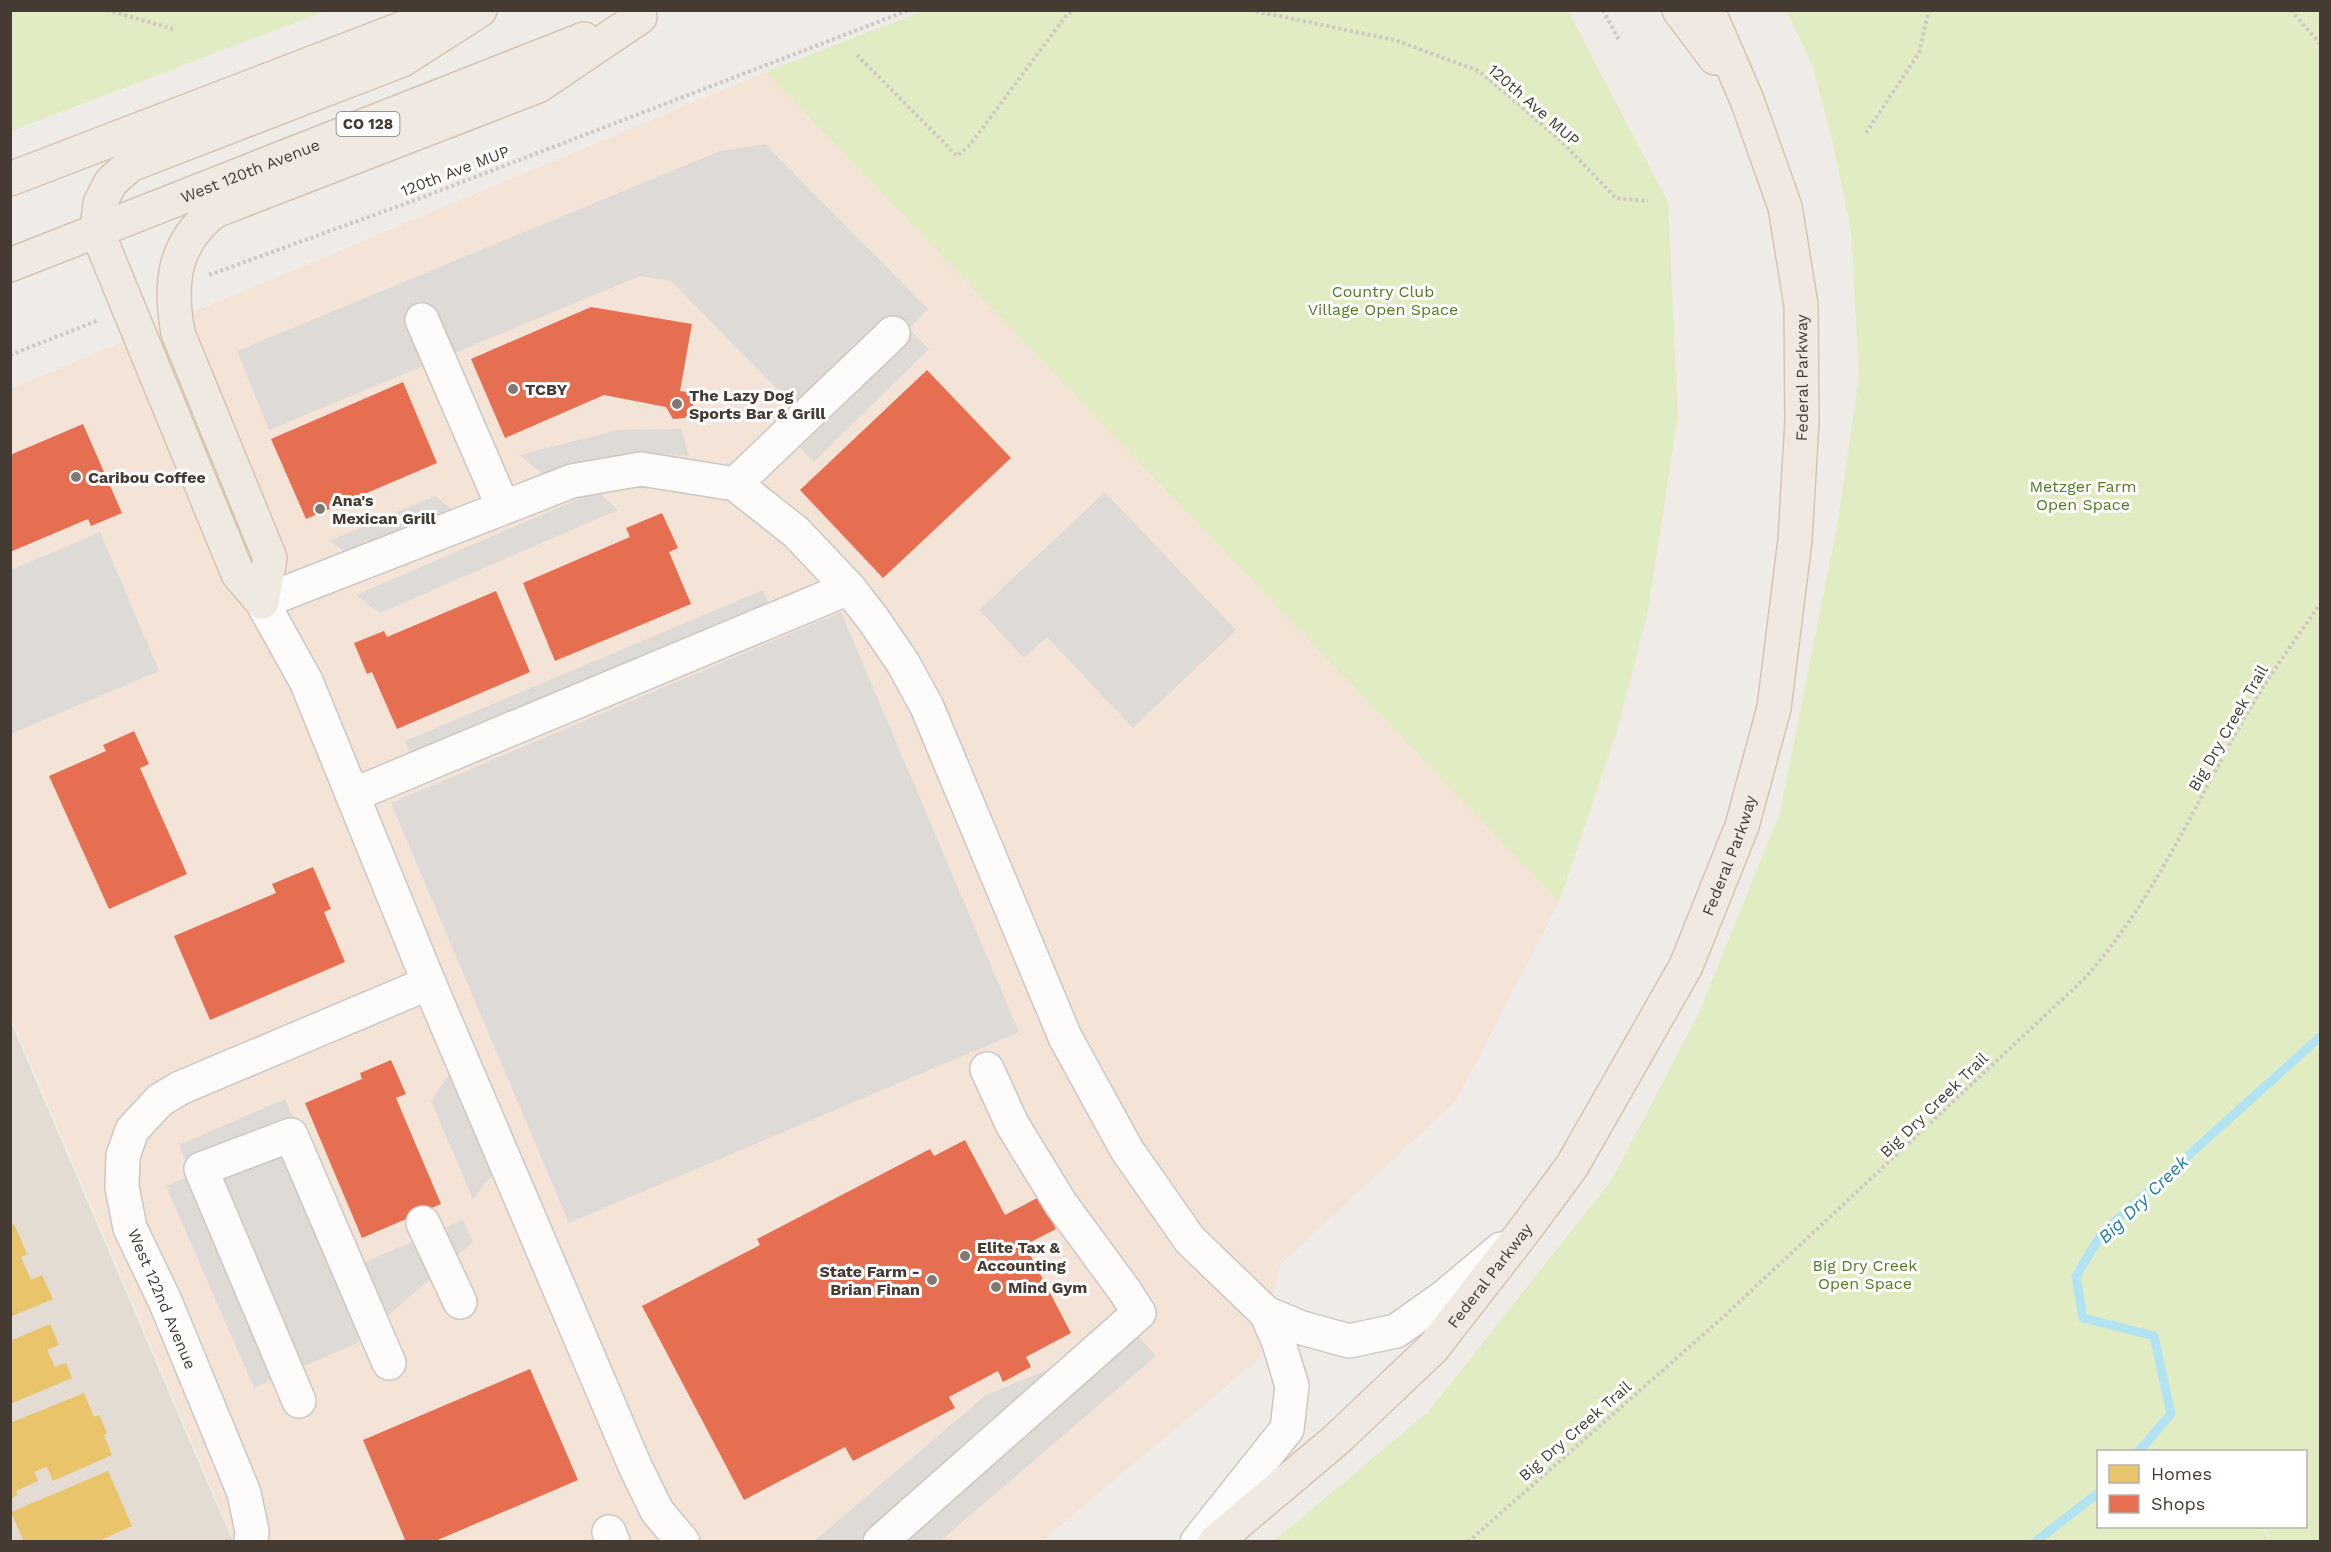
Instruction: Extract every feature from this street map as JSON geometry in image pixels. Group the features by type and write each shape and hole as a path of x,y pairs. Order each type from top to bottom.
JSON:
{"main road":[{"path":"10,179 450,10"},
{"path":"262,602 238,574 127,309 97,231 100,203 111,182 130,165 402,60 480,10"},
{"path":"1679,10 1747,100"},
{"name":"Federal Parkway","path":"1215,1542 1336,1440 1433,1348 1572,1166 1686,966 1742,826 1774,708 1795,540 1802,421 1801,305 1785,207 1747,100 1708,10"},
{"path":"1727,10 1747,100"},
{"path":"262,602 270,558 178,333 174,288 178,262 185,243 199,224 215,211 538,86 649,14"},
{"name":"West 120th Avenue","path":"10,265 649,14"}],"street":[{"path":"422,320 503,507"},
{"path":"735,484 893,333"},
{"path":"684,1541 657,1511 635,1466 429,982 306,681 262,602 572,481 641,469 735,484 796,532 849,588 903,663 927,707 1065,1037 1127,1150 1190,1240 1266,1313 1302,1328 1349,1341 1396,1331 1444,1297 1527,1227"},
{"path":"353,795 849,588"},
{"name":"West 122nd Avenue","path":"251,1542 252,1531 244,1493 165,1301 130,1228 122,1187 123,1156 132,1130 160,1100 180,1088 429,982"},
{"path":"880,1542 1139,1313 1055,1194 1012,1124 987,1069"},
{"path":"299,1401 201,1169 291,1135 389,1363"},
{"path":"423,1224 460,1302"},
{"path":"1197,1542 1287,1429 1292,1386 1278,1340 1266,1313"}],"path":[{"path":"106,10 173,29"},
{"name":"120th Ave MUP","path":"174,288 428,195 909,10"},
{"path":"857,55 957,156 970,144 1072,10"},
{"name":"120th Ave MUP","path":"1250,10 1395,40 1479,71 1558,140 1616,198 1648,201"},
{"path":"1603,10 1619,40"},
{"path":"1866,133 1919,53 1929,10"},
{"path":"2291,10 2320,44"},
{"path":"10,355 127,309"},
{"name":"Big Dry Creek Trail","path":"1468,1542 1721,1319 2084,979 2111,949 2161,872 2250,709 2320,604"}],"shaded area":[{"path":"766,72 1559,902 1456,1101 1280,1265 1260,1358 1042,1541 234,1541 11,1017 10,389"},
{"path":"765,144 928,309 909,329 929,349 814,462 773,421 791,403 671,281 640,276 269,430 237,351 720,151"},
{"path":"681,429 689,456 632,453 543,474 519,455 618,430"},
{"path":"597,491 618,510 380,613 356,595"},
{"path":"1105,492 1236,630 1133,728 1047,637 1024,658 979,610"},
{"path":"435,496 454,511 350,555 329,541"},
{"path":"100,532 159,671 11,734 11,570"},
{"path":"763,590 772,611 414,762 405,741"},
{"path":"841,612 1019,1032 569,1223 391,803"},
{"path":"10,1020 213,1496 233,1541 11,1541"},
{"path":"450,1073 493,1174 473,1199 431,1101"},
{"path":"285,1099 358,1265 463,1220 473,1242 355,1344 254,1388 166,1186 192,1175 179,1145"},
{"path":"1136,1334 1156,1356 940,1541 813,1542 986,1395"}],"green space":[{"path":"11,10 325,10 325,11 11,131"},
{"name":"Country Club Village Open Space","path":"923,11 1568,11 1668,202 1678,415 1648,611 1617,731 1559,902 766,72"},
{"path":"1787,11 2320,11 2320,1541 2271,1541 2265,1528 2307,1528 2307,1450 2097,1450 2097,1528 2264,1528 2270,1541 1274,1541 1428,1412 1611,1181 1698,1015 1780,813 1837,526 1859,378 1851,231 1832,139 1813,67"}],"building: Homes":[{"path":"14,1224 27,1254 21,1257 31,1280 42,1275 53,1299 10,1317 10,1226"},
{"path":"50,1324 59,1345 47,1350 55,1367 66,1363 72,1378 10,1404 10,1341"},
{"path":"84,1393 94,1417 99,1415 107,1433 104,1435 112,1455 53,1481 47,1467 34,1472 38,1481 16,1491 18,1495 10,1499 10,1423"},
{"path":"108,1471 132,1526 97,1542 24,1542 11,1512"}],"building: Shops":[{"path":"591,307 692,324 680,391 688,392 694,401 692,411 685,418 673,419 666,407 604,395 505,438 471,359"},
{"path":"927,370 1011,458 883,578 800,490"},
{"path":"403,382 437,463 306,519 271,439"},
{"path":"83,424 122,513 91,526 88,519 10,552 10,455"},
{"path":"662,513 678,548 669,552 691,604 555,661 523,583 630,537 626,528"},
{"path":"496,591 530,672 397,729 372,672 367,674 354,643 384,631 387,637"},
{"path":"134,731 149,764 140,768 187,874 109,909 49,776 106,751 103,745"},
{"path":"313,867 331,909 324,912 345,962 210,1020 174,936 276,893 272,884"},
{"path":"391,1060 406,1094 396,1098 441,1204 362,1238 305,1103 362,1079 360,1073"},
{"path":"965,1140 1005,1215 1039,1197 1056,1229 1025,1245 1071,1333 1026,1357 1031,1367 1003,1382 998,1371 949,1397 955,1408 853,1461 845,1447 744,1500 642,1306 760,1245 757,1239 930,1149 934,1156"},
{"path":"530,1369 578,1480 433,1542 406,1542 363,1440"}],"waterway":[{"name":"Big Dry Creek","path":"2140,1450 2171,1414 2154,1336 2083,1318 2076,1276 2102,1233 2320,1037"},
{"name":"Big Dry Creek","path":"2035,1542 2097,1494"}],"place":[{"name":"TCBY","path":"513,389"},
{"name":"The Lazy Dog Sports Bar & Grill","path":"677,404"},
{"name":"Caribou Coffee","path":"76,477"},
{"name":"Ana's Mexican Grill","path":"320,509"},
{"name":"Elite Tax & Accounting","path":"965,1256"},
{"name":"State Farm - Brian Finan","path":"932,1280"},
{"name":"Mind Gym","path":"996,1287"}],"park label":[{"name":"Metzger Farm Open Space","path":"2083,495"},
{"name":"Big Dry Creek Open Space","path":"1865,1274"}]}
